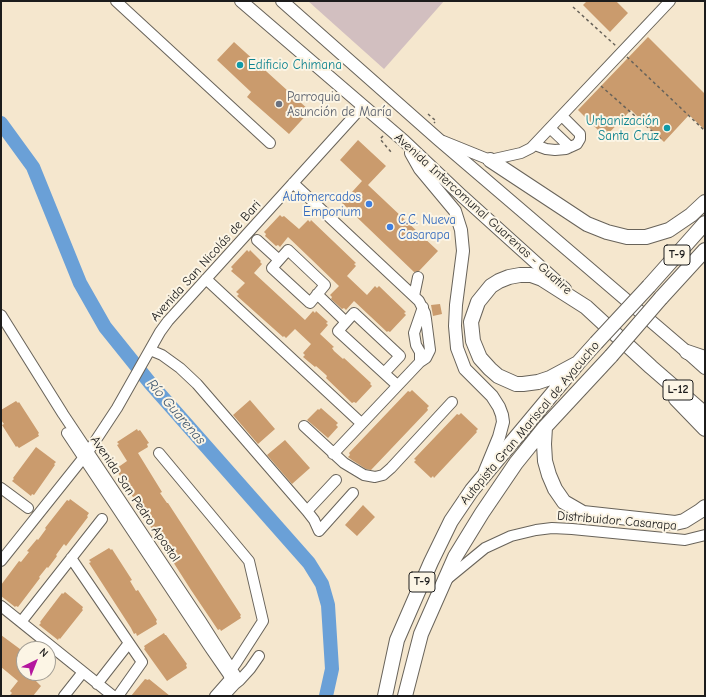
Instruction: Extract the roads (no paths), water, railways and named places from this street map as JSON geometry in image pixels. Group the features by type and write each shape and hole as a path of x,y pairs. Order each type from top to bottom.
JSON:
{"highway":[{"path":"490,160 587,224 607,232 627,237 646,237 669,230 691,215 705,202"},
{"name":"Autopista Gran Mariscal de Ayacucho","path":"385,696 397,640 430,562 451,521 482,478 578,363 705,223"},
{"name":"Autopista Gran Mariscal de Ayacucho","path":"405,696 421,634 455,557 482,513 516,463 545,427 611,356 705,250"},
{"path":"681,277 705,266"},
{"path":"578,363 550,378 538,382 523,384 507,381 490,369 480,358 473,341 471,322 478,302 492,286 499,281 520,275 531,275 542,279 586,306"},
{"name":"Avenida Intercomunal Guarenas - Guatire","path":"586,306 651,367 705,414"},
{"path":"687,352 705,358"},
{"path":"651,367 658,378 678,401 705,429"},
{"path":"545,427 545,461 549,475 564,502 583,513 675,523 684,521 705,507"}],"main road":[{"name":"Avenida Intercomunal Guarenas - Guatire","path":"241,1 404,141 462,196 586,306"},
{"name":"Avenida Intercomunal Guarenas - Guatire","path":"282,1 438,139 705,368"},
{"path":"404,141 420,169 455,211 461,230 463,251 456,305 455,326 457,348 465,369 492,396 499,407 503,422 499,437 482,478"}],"street":[{"path":"116,1 270,143"},
{"path":"438,139 490,160 520,153 535,145 670,1"},
{"name":"Avenida San Nicolás de Bari","path":"1,561 86,455 117,408 168,321 363,106"},
{"path":"535,145 550,150 560,150 570,147 579,141 580,134 562,116"},
{"path":"550,128 570,147"},
{"path":"294,183 414,296 423,308 426,319 430,350 426,358 420,362 333,454"},
{"path":"257,240 279,260"},
{"path":"288,250 325,285 317,294 310,303 272,268 288,250"},
{"path":"414,296 418,277"},
{"path":"206,279 361,423"},
{"path":"317,294 346,322"},
{"path":"420,362 420,352 416,345 414,333 423,308"},
{"path":"384,373 400,356 354,313 338,331 384,373 398,385"},
{"name":"Avenida San Pedro Apostol","path":"1,315 86,455"},
{"name":"Avenida San Pedro Apostol","path":"1,328 86,455 210,648 236,676 235,684"},
{"path":"152,347 180,368 197,384 307,510 319,530 353,493"},
{"path":"304,426 344,464 364,476 376,477 383,475 391,468 452,402"},
{"path":"159,453 249,561 263,620 230,671 230,679 215,696"},
{"path":"307,510 336,480"},
{"path":"1,488 28,508"},
{"path":"21,622 102,519"},
{"name":"Distribuidor Casarapa","path":"445,581 485,548 511,536 536,530 552,528 572,529 685,540 705,535"},
{"path":"71,558 142,662 118,696"},
{"path":"1,606 113,696"},
{"path":"97,684 129,642"},
{"path":"224,696 250,669 258,656"},
{"path":"64,696 83,672"}],"waterway":[{"name":"Río Guarenas","path":"1,123 33,167 80,283 105,327 150,383 309,563 322,584 328,605 332,669 326,696"}],"place":[{"name":"Edificio Chimana","path":"240,65"},
{"name":"Parroquia Asunción de María","path":"279,104"},
{"name":"Urbanización Santa Cruz","path":"667,128"},
{"name":"Automercados Emporium","path":"369,204"},
{"name":"C.C. Nueva Casarapa","path":"390,227"}]}
